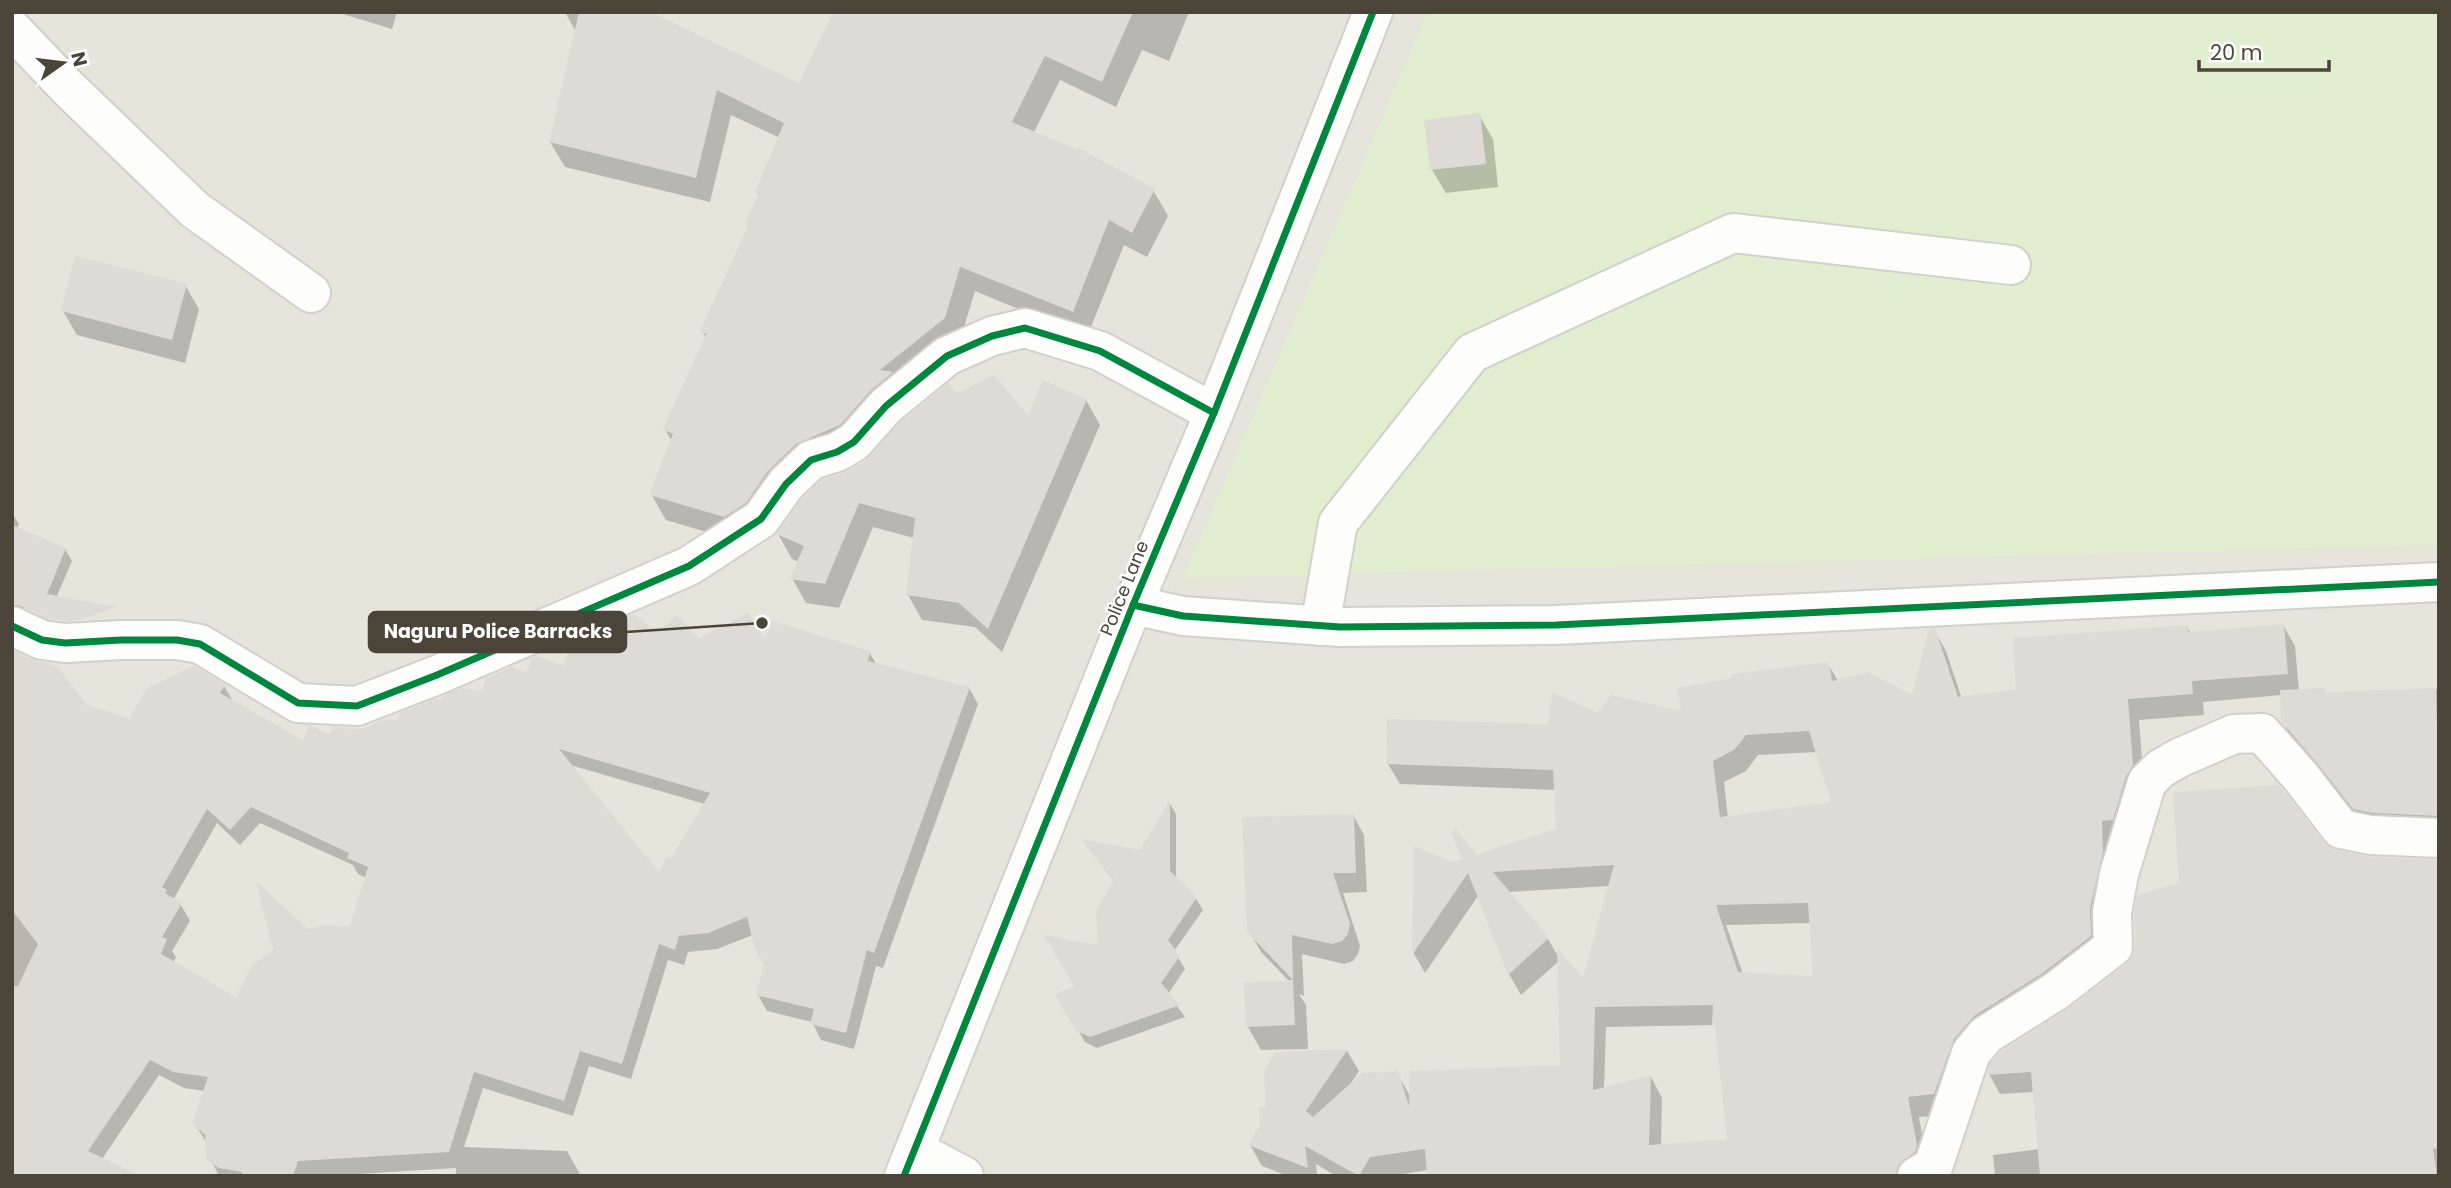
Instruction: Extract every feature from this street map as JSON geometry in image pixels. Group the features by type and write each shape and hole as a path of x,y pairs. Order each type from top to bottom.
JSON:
{"street":[{"name":"Police Lane","path":"909,1163 1133,605 1214,413 1373,12"},
{"path":"12,29 68,88 195,210 311,293"},
{"path":"1320,626 1338,523 1472,353 1733,233 2011,265"},
{"path":"12,626 42,640 65,643 177,640 200,644 298,702 357,706 437,675 689,566 761,519 786,484 811,460 837,452 854,442 886,406 947,356 992,336 1025,328 1100,351 1214,413"},
{"path":"1133,605 1183,616 1320,626 1556,625 2439,582"},
{"path":"1917,1176 1933,1167 1971,1053 1978,1043 1986,1035 2056,991 2113,947 2112,912 2119,874 2147,782 2160,769 2234,734 2262,733 2300,776 2341,830 2370,835 2439,838"},
{"path":"909,1163 964,1176"}],"shaded area":[{"path":"12,12 2439,12 2439,1176 12,1176"}],"green space":[{"path":"1428,12 2439,12 2439,545 1183,578"}],"building":[{"path":"579,12 651,12 799,83 833,12 1133,12 1102,82 1045,56 1012,122 1078,150 1079,148 1155,189 1132,233 1109,220 1073,312 960,267 945,318 880,370 893,372 870,391 840,425 796,444 768,471 746,503 724,517 649,495 673,434 663,429 706,334 700,331 748,226 745,224 759,193 755,192 784,123 717,90 696,178 549,142"},
{"path":"1480,113 1486,164 1430,170 1424,120"},
{"path":"75,256 187,284 172,340 61,311"},
{"path":"994,375 1028,415 1043,380 1087,399 988,629 959,603 906,595 915,518 859,503 825,584 790,579 804,546 776,534 803,498 822,479 844,473 865,461 901,422 948,383 957,393"},
{"path":"12,525 66,548 47,594 117,607 80,620 66,621 48,619 21,606 12,605"},
{"path":"748,612 765,639 772,621 870,651 868,661 970,687 874,953 867,950 846,1033 810,1024 814,1009 756,995 764,965 755,950 747,917 708,933 679,936 675,950 659,944 622,1064 580,1051 564,1101 474,1072 449,1152 298,1161 293,1176 242,1176 242,1172 219,1168 207,1160 205,1135 192,1123 208,1077 173,1072 150,1060 88,1151 141,1176 12,1176 12,986 18,986 38,944 12,910 12,650 33,660 57,666 86,704 129,719 147,688 194,666 225,685 220,693 303,740 309,725 330,734 333,727 362,729 385,719 398,720 400,713 435,699 442,701 442,696 461,688 482,691 486,678 511,667 527,672 532,658 536,656 564,666 572,640 588,634 603,638 616,622 633,614 658,632 677,615 699,639","holes":["559,749 710,793 671,858 667,856 659,872","251,807 349,853 347,858 368,867 350,926 324,925 308,929 256,881 273,950 252,965 236,997 161,954 167,939 162,937 182,903 165,893 167,890 162,887 207,809 230,830"]},
{"path":"2284,624 2288,674 2192,681 2193,694 2128,699 2133,765 2126,776 2113,820 2102,821 2103,852 2090,908 2091,936 2043,973 1974,1016 1954,1039 1934,1094 1908,1097 1917,1145 1915,1152 1899,1164 1895,1176 1427,1176 1425,1149 1370,1157 1359,1176 1305,1146 1308,1168 1248,1145 1260,1125 1259,1107 1266,1106 1264,1071 1275,1052 1348,1049 1306,1111 1313,1117 1362,1073 1398,1071 1409,1106 1410,1071 1560,1065 1557,947 1583,978 1614,865 1493,872 1549,938 1508,975 1468,873 1412,955 1414,846 1453,862 1462,859 1451,832 1456,829 1477,854 1556,829 1553,770 1386,764 1387,719 1548,724 1552,692 1598,713 1611,695 1681,711 1677,688 1732,678 1731,674 1829,662 1832,681 1868,672 1912,695 1929,629 1935,628 1958,697 2016,689 2013,638 2188,625 2188,632","holes":["1809,731 1831,802 1720,817 1713,761 1734,750 1746,735","1808,903 1813,976 1738,972 1716,905","1713,1005 1712,1025 1715,1025 1727,1139 1649,1145 1651,1075 1593,1090 1595,1007"]},
{"path":"2325,688 2325,692 2436,688 2439,816 2373,813 2353,809 2281,721 2280,690"},
{"path":"2279,785 2324,842 2336,850 2369,857 2439,860 2439,1148 2433,1149 2437,1176 2040,1176 2031,1072 1987,1075 1990,1064 2001,1052 2069,1008 2132,957 2135,946 2134,914 2137,895 2179,883 2173,792"},
{"path":"1170,800 1170,871 1197,897 1168,940 1180,956 1161,983 1180,1005 1090,1037 1076,1031 1055,995 1074,986 1044,935 1098,945 1096,910 1114,881 1081,839 1140,850"},
{"path":"1354,814 1356,873 1333,873 1350,924 1348,934 1342,941 1332,944 1292,935 1293,980 1247,932 1242,817"},
{"path":"1293,980 1295,1025 1246,1027 1244,982"}],"cycle path":[{"path":"904,1176 1133,605 1214,413 1373,12"},
{"path":"12,626 42,640 65,643 177,640 200,644 298,703 357,706 437,675 689,566 761,519 786,484 811,460 837,452 854,442 886,406 947,356 992,336 1025,328 1100,351 1214,413"},
{"path":"1133,605 1183,616 1340,627 1556,625 2439,582"}],"place":[{"name":"Naguru Police Barracks","path":"762,623"}]}
